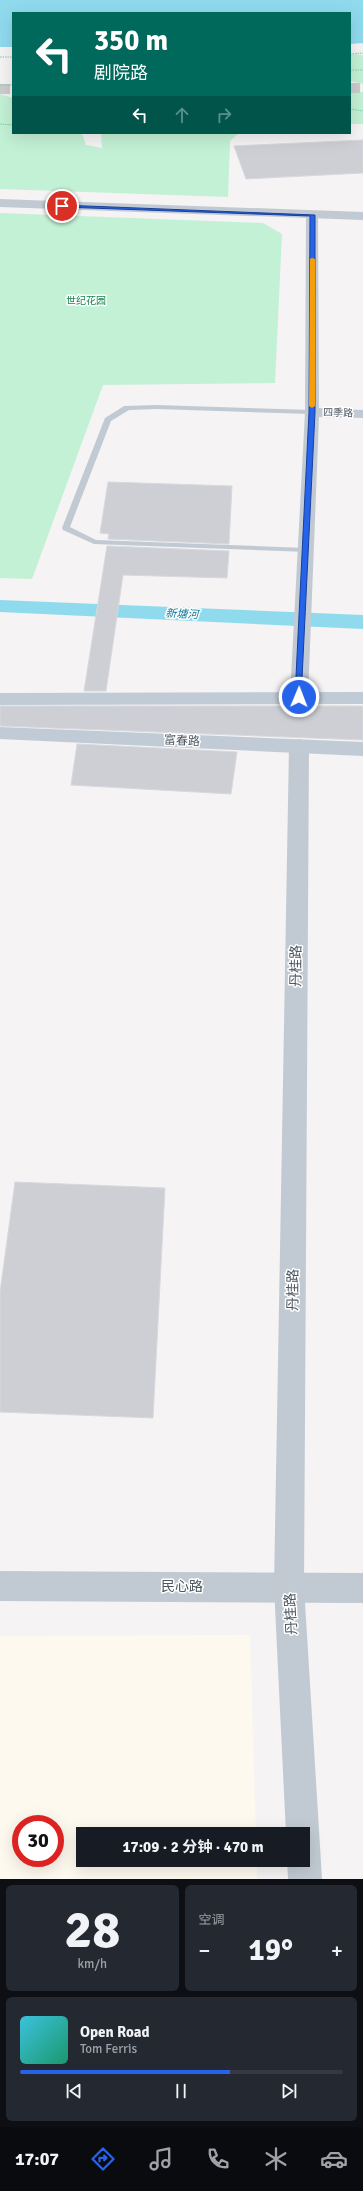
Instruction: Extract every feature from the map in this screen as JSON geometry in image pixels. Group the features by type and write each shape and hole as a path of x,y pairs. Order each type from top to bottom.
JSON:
{"main road":[{"path":"0,699 363,698"},
{"name":"富春路","path":"0,733 363,749"}],"street":[{"path":"0,203 363,216"},
{"path":"299,697 312,412 312,215"},
{"name":"四季路","path":"312,412 363,414"},
{"name":"丹桂路","path":"299,746 290,1586 303,1827"},
{"name":"民心路","path":"0,1586 290,1586 363,1588"},
{"name":"丹桂路","path":"304,1867 305,1879"}],"lane":[{"path":"305,550 94,542 66,528 108,420 127,408 157,407 312,412"}],"path":[{"path":"351,54 363,54"},
{"path":"0,57 12,57"},
{"path":"351,70 363,70"},
{"path":"0,85 12,85"},
{"path":"351,109 363,111"},
{"path":"0,124 12,125"}],"shaded area":[{"path":"250,1635 256,1827 76,1827 76,1867 257,1867 257,1879 0,1879 0,1636"}],"green space":[{"path":"351,54 363,55 363,84 351,81"},
{"path":"351,92 363,92 363,124 351,124"},
{"path":"0,94 12,98 12,134 81,134 86,145 102,148 101,134 238,134 230,141 228,197 0,189"},
{"name":"世纪花园","path":"0,213 263,223 282,234 275,383 103,385 32,579 0,578"}],"water":[{"path":"0,0 363,0 363,43 351,44 351,12 12,12 12,47 0,47"}],"building":[{"path":"363,140 363,173 246,179 234,146"},
{"path":"108,482 232,486 229,544 108,539 109,534 100,533"},
{"path":"107,546 229,551 227,578 123,575 106,691 84,691"},
{"path":"0,706 363,706 363,740 0,726"},
{"path":"77,744 237,752 231,794 71,785"},
{"path":"15,1182 165,1188 153,1418 0,1412 0,1292"}],"waterway":[{"name":"新塘河","path":"0,606 363,622"}],"tunnel":[{"path":"351,88 363,88"},
{"path":"0,89 12,89"}],"slow traffic":[{"path":"312,259 312,406"}],"route":[{"path":"62,206 312,215 312,412 299,697"}]}
